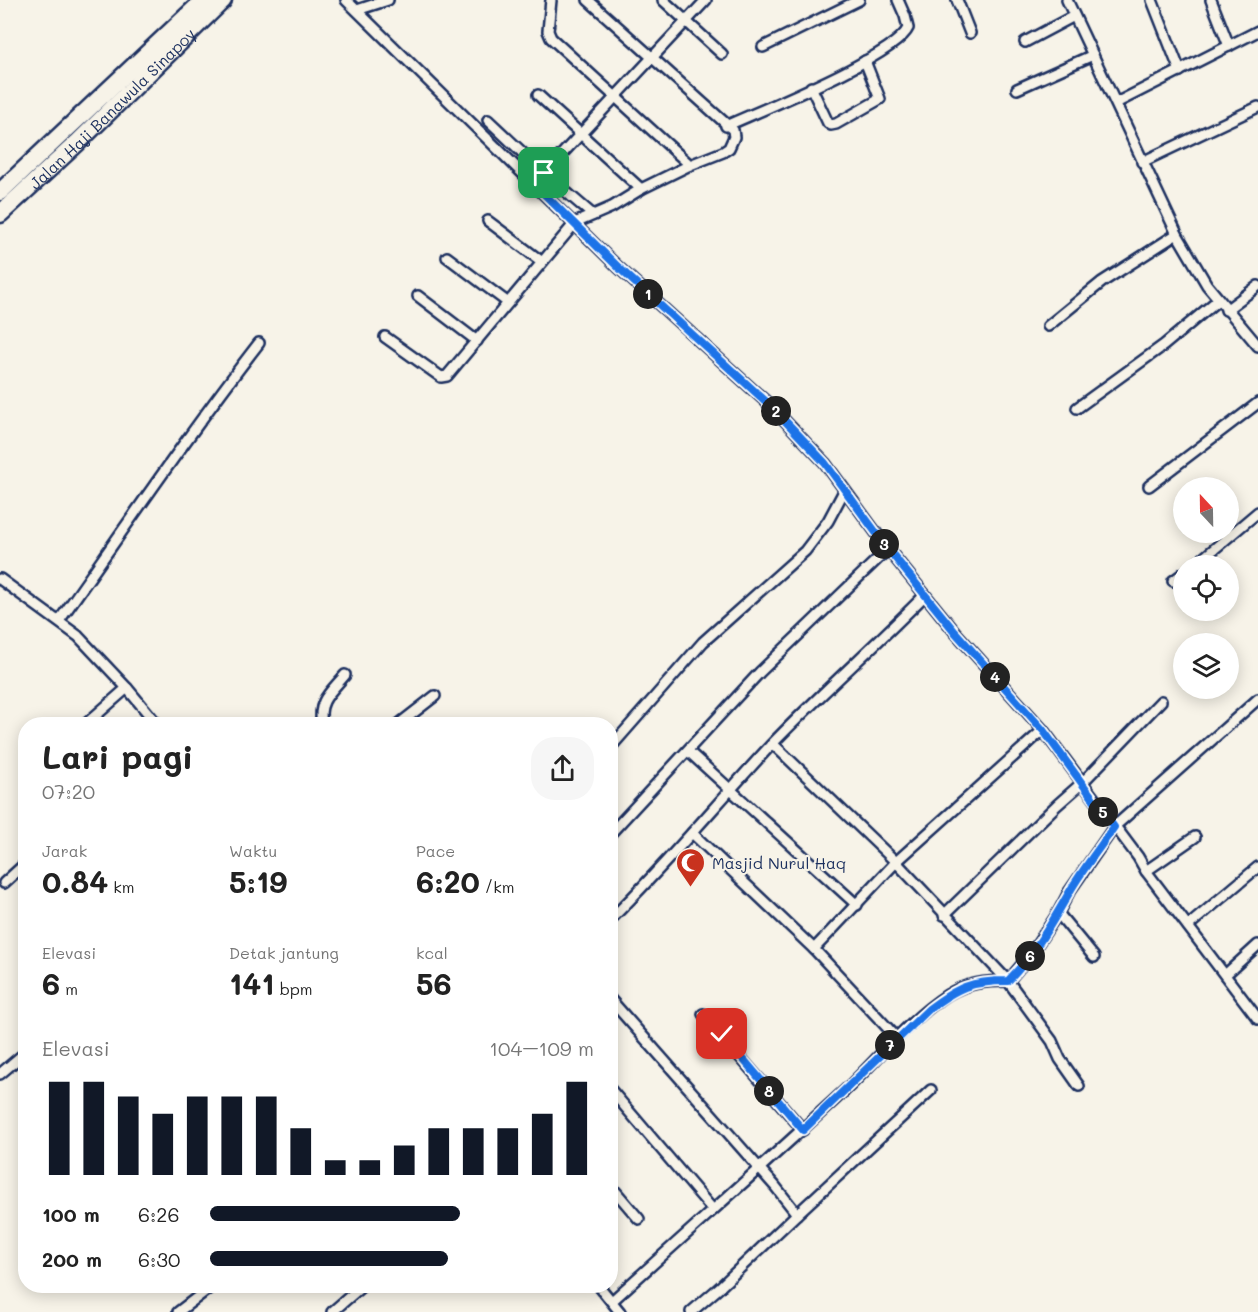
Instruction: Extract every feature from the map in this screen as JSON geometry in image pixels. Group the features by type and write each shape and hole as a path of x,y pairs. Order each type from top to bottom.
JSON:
{"highway":[{"name":"Jalan Haji Banawula Sinapoy","path":"0,192 204,0"},
{"name":"Jalan Haji Banawula Sinapoy","path":"0,214 223,0"}],"street":[{"path":"346,0 618,267 772,407 825,463 888,549 926,596 979,660 1043,730 1258,1019"},
{"path":"357,10 388,0"},
{"path":"551,0 548,31 550,36 690,165"},
{"path":"385,337 444,377 451,374 507,302 575,223 729,148 734,134 652,56 588,0"},
{"path":"663,0 722,54"},
{"path":"534,184 706,0"},
{"path":"764,47 859,0"},
{"path":"726,126 881,53 906,32 907,21 898,0"},
{"path":"957,0 970,33"},
{"path":"1067,0 1177,234 1207,285 1258,346"},
{"path":"1152,0 1180,71"},
{"path":"1211,0 1230,46"},
{"path":"1025,42 1074,16"},
{"path":"1116,103 1258,31"},
{"path":"1017,89 1093,55"},
{"path":"811,87 828,123 837,124 879,99 865,61"},
{"path":"538,94 641,189"},
{"path":"1142,162 1258,107"},
{"path":"488,120 593,215"},
{"path":"488,221 541,261"},
{"path":"1048,326 1102,282 1177,234"},
{"path":"447,257 507,302"},
{"path":"1226,310 1258,286"},
{"path":"418,296 477,341"},
{"path":"1077,408 1164,345 1218,300"},
{"path":"58,621 209,407 259,343"},
{"path":"1149,486 1258,403"},
{"path":"618,739 703,642 805,551 828,521 844,491"},
{"path":"1207,555 1258,512"},
{"path":"618,825 760,672 888,549"},
{"path":"0,579 92,649 151,717"},
{"path":"618,912 645,886 772,744 926,596"},
{"path":"321,717 322,702 345,675"},
{"path":"94,717 127,688"},
{"path":"408,717 435,696"},
{"path":"612,1301 803,1130 929,1009 948,994 981,981 1008,981 1026,961 1058,914 1069,892 1114,827 1258,699"},
{"path":"944,915 1082,783 1161,701"},
{"path":"814,949 896,862 1043,730"},
{"path":"772,744 896,862 1008,981 1052,1041 1060,1059 1080,1086"},
{"path":"688,751 857,905"},
{"path":"692,833 814,949 897,1038"},
{"path":"1146,871 1195,837"},
{"path":"1188,926 1258,867"},
{"path":"4,883 18,870"},
{"path":"1058,914 1094,957"},
{"path":"1225,975 1258,945"},
{"path":"618,1008 759,1167 796,1214"},
{"path":"703,1014 803,1130"},
{"path":"0,1074 18,1059"},
{"path":"691,1312 931,1090"},
{"path":"618,1098 713,1210"},
{"path":"618,1194 639,1219"},
{"path":"178,1312 203,1293"},
{"path":"332,1312 354,1293"},
{"path":"605,1293 620,1312"}],"place":[{"name":"Masjid Nurul Haq","path":"691,888"}],"route":[{"path":"544,173 534,184 618,267 772,407 825,463 888,549 955,632 1043,730 1114,827 1069,892 1058,914 1031,954 1008,981 981,981 948,994 897,1038 803,1130 722,1034"}]}
